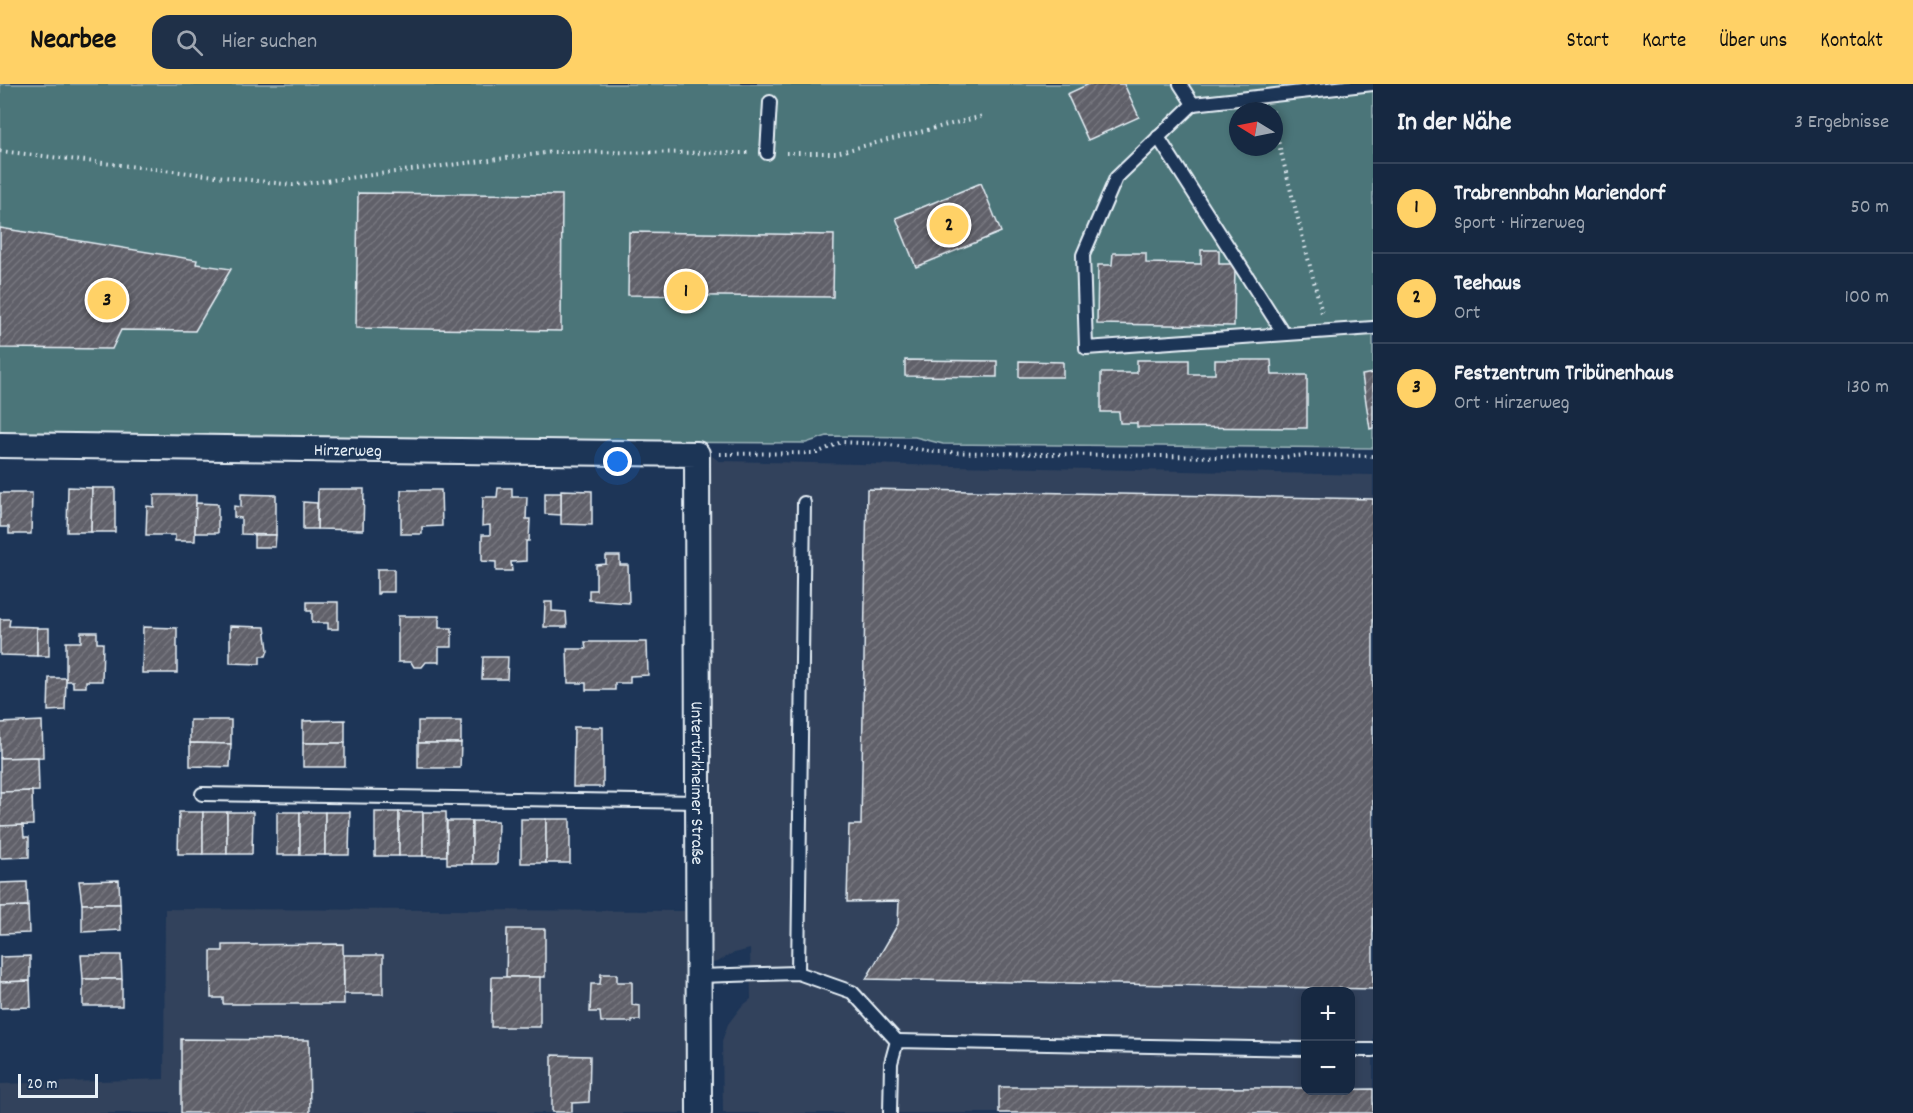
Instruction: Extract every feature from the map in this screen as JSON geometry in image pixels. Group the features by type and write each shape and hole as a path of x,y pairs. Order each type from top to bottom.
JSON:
{"street":[{"name":"Hirzerweg","path":"0,446 697,453"},
{"name":"Untertürkheimer Straße","path":"697,453 699,1113"}],"lane":[{"path":"1180,84 1193,104"},
{"path":"1373,84 1193,104 1116,178 1083,255 1086,348 1373,328"},
{"path":"767,153 770,102"},
{"path":"1158,137 1284,334"},
{"path":"798,974 804,503"},
{"path":"202,794 698,802"},
{"path":"699,976 798,974 852,992 897,1041 931,1044 1301,1049"},
{"path":"890,1113 891,1064 897,1041"},
{"path":"1355,1050 1373,1050"}],"path":[{"path":"0,151 293,185 553,152 836,153 982,116"},
{"path":"1282,156 1327,331"},
{"path":"697,453 817,453 841,442 884,444 935,452 1273,459 1306,455 1373,456"}],"shaded area":[{"path":"706,452 719,461 1373,475 1373,1113 723,1113 722,1041 728,1024 741,1007 751,999 750,949 731,954 718,962 708,961 711,470"},
{"path":"165,909 686,911 686,1113 0,1113 0,1084 164,1079"}],"green space":[{"path":"0,84 1373,84 1373,448 943,444 915,437 827,436 806,443 224,440 0,435"}],"building":[{"path":"1089,84 1124,84 1139,117 1088,140 1067,94"},
{"path":"981,183 1001,232 916,267 896,218"},
{"path":"358,193 562,195 561,331 356,328"},
{"path":"0,228 197,260 196,264 231,269 195,331 121,330 112,349 0,348"},
{"path":"629,232 834,235 833,297 628,295"},
{"path":"1201,250 1219,250 1219,264 1235,264 1234,326 1097,324 1098,265 1112,265 1113,253 1146,253 1146,263 1201,264"},
{"path":"905,360 997,361 997,377 905,376"},
{"path":"1137,360 1189,360 1189,374 1215,374 1215,360 1271,360 1272,375 1307,375 1307,428 1137,427 1137,423 1120,423 1119,412 1101,412 1101,373 1137,373"},
{"path":"1019,361 1063,362 1063,377 1019,377"},
{"path":"1373,373 1373,428 1370,429 1362,375"},
{"path":"68,487 92,488 91,532 67,532"},
{"path":"92,488 115,488 115,532 91,532"},
{"path":"498,488 512,488 512,497 527,497 526,519 530,519 529,541 526,541 526,561 511,562 512,571 496,571 496,562 482,561 482,535 490,535 490,525 482,526 483,497 497,497"},
{"path":"318,489 364,489 363,530 317,529"},
{"path":"867,489 1373,499 1373,989 866,979 898,924 899,901 847,902 849,825 861,825"},
{"path":"401,490 441,490 442,526 422,527 422,534 401,534"},
{"path":"561,490 592,491 592,525 561,524"},
{"path":"0,493 32,493 31,534 9,534 9,527 0,527"},
{"path":"545,493 561,493 561,515 545,514"},
{"path":"241,494 276,495 276,535 241,534 241,518 234,517 234,506 241,507"},
{"path":"154,495 196,495 195,541 175,541 175,535 146,535 147,506 154,507"},
{"path":"303,502 317,503 317,529 303,529"},
{"path":"196,503 218,504 218,533 195,533"},
{"path":"254,535 276,535 275,547 254,547"},
{"path":"606,556 620,556 620,565 628,565 629,603 589,600 589,590 596,590 596,565 606,564"},
{"path":"377,569 394,569 394,592 377,594"},
{"path":"307,602 338,602 338,629 328,629 328,623 312,623 312,611 307,611"},
{"path":"545,602 552,602 552,611 566,612 567,627 544,627"},
{"path":"398,616 439,616 439,628 452,628 452,647 439,647 439,662 426,662 422,667 414,667 411,662 398,662"},
{"path":"0,619 10,619 9,626 37,627 37,656 0,655"},
{"path":"230,626 265,627 268,650 266,656 260,656 260,664 230,663"},
{"path":"143,627 177,628 177,673 142,673"},
{"path":"37,628 49,628 49,656 37,656"},
{"path":"81,632 97,632 97,643 103,643 102,681 86,681 86,687 73,687 73,681 66,681 66,642 81,642"},
{"path":"585,642 647,642 648,675 630,676 630,683 615,683 615,690 586,690 586,683 568,683 567,649 586,649"},
{"path":"483,657 508,657 507,679 482,679"},
{"path":"49,678 66,678 65,710 48,711"},
{"path":"190,720 231,720 231,744 190,743"},
{"path":"345,720 345,743 303,743 303,721"},
{"path":"42,721 43,757 0,758 0,723"},
{"path":"418,721 461,721 461,743 418,743"},
{"path":"574,727 603,727 603,787 573,787"},
{"path":"190,743 231,744 230,767 190,766"},
{"path":"303,743 345,743 345,767 303,767"},
{"path":"418,743 461,743 460,768 418,768"},
{"path":"38,757 39,791 0,792 0,758"},
{"path":"32,791 33,825 0,826 0,792"},
{"path":"179,812 203,812 203,854 178,854"},
{"path":"203,812 227,812 227,854 203,854"},
{"path":"227,812 253,812 252,854 227,854"},
{"path":"277,812 300,812 300,855 277,855"},
{"path":"300,812 325,812 325,855 300,855"},
{"path":"325,812 350,812 349,855 325,855"},
{"path":"375,812 399,812 399,856 375,856"},
{"path":"399,812 423,812 423,856 399,856"},
{"path":"423,812 446,812 447,856 423,856"},
{"path":"521,819 546,819 546,863 521,863"},
{"path":"546,819 570,819 570,863 546,863"},
{"path":"447,821 472,821 472,864 447,864"},
{"path":"472,821 498,821 497,864 472,864"},
{"path":"23,825 24,837 29,837 29,857 0,858 0,826"},
{"path":"119,880 120,904 82,904 79,881"},
{"path":"27,882 28,906 0,907 0,883"},
{"path":"82,904 120,904 121,930 82,932"},
{"path":"28,906 29,933 0,934 0,907"},
{"path":"507,929 545,929 545,977 506,977"},
{"path":"343,944 344,1004 223,1004 223,998 211,998 211,951 223,951 223,945"},
{"path":"81,955 121,955 122,979 83,979"},
{"path":"344,955 383,955 383,994 344,994"},
{"path":"30,956 30,981 0,982 0,957"},
{"path":"601,974 617,974 617,982 632,982 632,1005 640,1006 640,1020 601,1022 600,1012 590,1012 591,984 600,984"},
{"path":"492,977 540,977 540,1027 491,1027"},
{"path":"83,979 122,979 122,1006 83,1006"},
{"path":"30,981 31,1007 0,1008 0,982"},
{"path":"181,1039 309,1040 310,1113 181,1113"},
{"path":"552,1055 590,1056 589,1102 572,1103 572,1112 552,1112"},
{"path":"999,1087 1301,1088 1301,1095 1355,1095 1355,1089 1373,1089 1373,1113 999,1113"}],"place":[{"name":"Teehaus","path":"949,225"},
{"name":"Trabrennbahn Mariendorf","path":"686,291"},
{"name":"Festzentrum Tribünenhaus","path":"107,300"}]}
